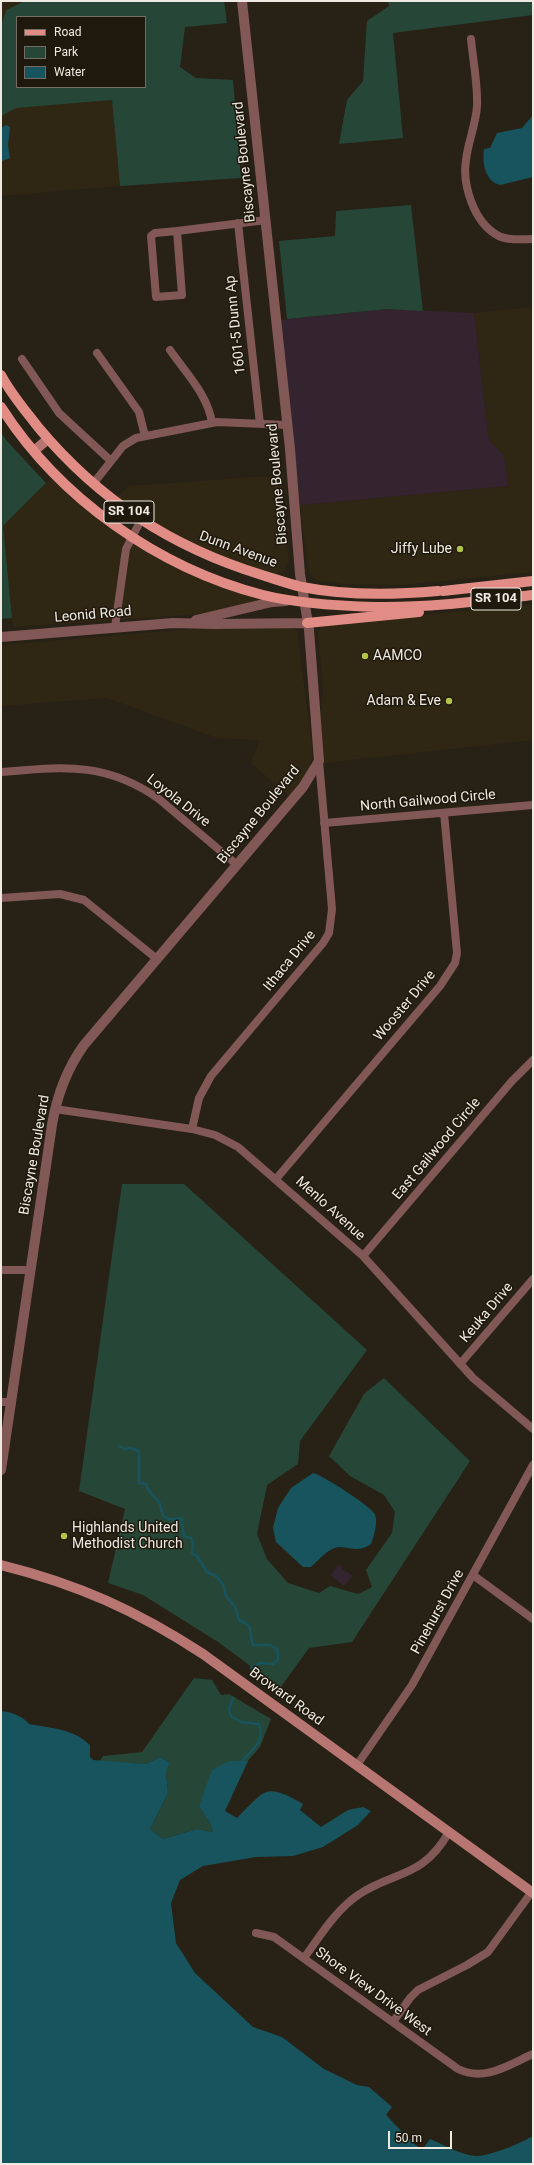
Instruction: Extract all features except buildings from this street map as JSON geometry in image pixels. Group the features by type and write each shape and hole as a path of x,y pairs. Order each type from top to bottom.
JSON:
{"main road":[{"name":"Dunn Avenue","path":"1,375 11,393 48,439 93,484 141,520 173,539 205,555 230,565 302,587 328,591 385,595 441,591 533,581"},
{"name":"SR 104","path":"1,407 34,451 65,484 88,505 132,537 173,561 234,587 264,595 304,601 378,607 459,603 533,595"},
{"path":"34,451 48,439"},
{"path":"485,600 486,596 492,592 512,587 518,582"},
{"path":"308,623 443,609 459,603"},
{"name":"Broward Road","path":"1,1565 53,1579 80,1589 147,1620 203,1654 532,1892"}],"street":[{"name":"Biscayne Boulevard","path":"1,1470 55,1109 61,1084 75,1058 236,864 303,787 319,761 308,623 302,587 287,425 242,1"},
{"path":"470,40 477,89 477,108 465,161 471,200 478,217 488,229 498,236 509,239 533,239"},
{"path":"177,231 182,295 156,297 151,236 155,234 177,231 238,223 266,220"},
{"name":"1601-5 Dunn Ap","path":"238,223 260,424"},
{"path":"170,350 203,396 208,405 212,423"},
{"path":"97,353 139,412 145,436"},
{"path":"22,359 59,414 111,460"},
{"path":"93,484 111,460 128,442 145,436 226,421 287,425"},
{"path":"115,627 126,549 141,520"},
{"name":"Leonid Road","path":"186,622 272,602 304,601"},
{"name":"Leonid Road","path":"1,636 186,622 214,624 308,623"},
{"name":"Ithaca Drive","path":"192,1129 199,1098 211,1076 295,977 329,933 332,909 319,761"},
{"name":"Loyola Drive","path":"1,772 65,767 92,770 120,777 141,787 159,799 236,864"},
{"name":"North Gailwood Circle","path":"324,822 533,805"},
{"name":"Wooster Drive","path":"276,1179 440,986 455,963 457,953 444,813"},
{"path":"1,898 60,894 84,900 157,959"},
{"name":"East Gailwood Circle","path":"363,1256 532,1060"},
{"name":"Menlo Avenue","path":"55,1109 192,1129 226,1140 276,1179 363,1256 473,1378 533,1428"},
{"path":"1,1270 30,1270"},
{"name":"Keuka Drive","path":"460,1364 533,1279"},
{"path":"1,1402 12,1402"},
{"name":"Pinehurst Drive","path":"357,1765 412,1685 533,1465"},
{"path":"473,1575 533,1619"},
{"path":"304,1958 335,1915 346,1904 360,1894 415,1870 437,1851 449,1832"},
{"path":"393,2022 418,1990 467,1965 488,1952 532,1892"},
{"name":"Shore View Drive West","path":"256,1933 274,1937 458,2069 474,2074 491,2073 533,2054"}],"shaded area":[{"path":"1,1 25,1 6,10 1,26"},
{"path":"112,100 120,186 1,196 1,116 16,108"},
{"path":"533,307 533,572 403,585 343,584 319,581 314,578 308,570 300,505 508,486 504,455 489,441 474,313"},
{"path":"387,309 474,313 489,441 504,455 508,486 300,505 280,320"},
{"path":"283,475 284,516 289,560 284,571 278,574 243,565 215,554 163,528 116,497 129,486"},
{"path":"51,478 103,523 153,556 195,577 261,600 224,610 200,614 13,627 3,526"},
{"path":"533,604 533,740 324,763 320,720 323,690 318,632 320,628 325,625"},
{"path":"215,627 293,628 297,631 313,753 309,771 289,796 251,763 260,740 217,738 107,698 1,706 1,645"},
{"path":"339,1564 343,1567 342,1569 353,1575 344,1586 330,1575"}],"green space":[{"path":"25,1 224,1 227,23 185,27 180,67 196,78 233,80 241,178 120,186 112,100 16,108 1,116 1,26 6,10"},
{"path":"388,1 533,1 533,15 393,33 403,138 339,144 347,100 363,81 367,21 389,6"},
{"path":"411,205 423,311 387,309 287,319 279,241 335,236 336,211"},
{"path":"1,432 6,440 46,483 3,526 12,618 1,619"},
{"path":"122,1184 184,1184 367,1350 300,1441 298,1464 267,1485 257,1534 267,1559 288,1583 319,1593 330,1586 358,1594 372,1587 366,1570 392,1533 395,1512 384,1495 350,1476 329,1456 364,1394 384,1378 470,1461 352,1642 309,1648 280,1688 218,1642 143,1595 108,1583 125,1509 79,1491"},
{"path":"194,1678 212,1680 221,1695 229,1694 271,1719 260,1747 248,1761 230,1761 199,1806 210,1823 213,1832 197,1829 163,1839 150,1829 168,1793 166,1771 170,1763 160,1757 146,1764 99,1762 103,1756 142,1752"}],"water":[{"path":"533,115 533,177 500,185 495,183 488,176 484,165 484,149 490,148 497,133 522,128"},
{"path":"6,125 10,127 8,145 10,158 2,161 1,128"},
{"path":"313,1473 356,1498 372,1510 376,1518 376,1526 371,1544 363,1548 356,1549 340,1547 332,1549 324,1554 311,1567 303,1567 276,1542 273,1528 278,1508 291,1488"},
{"path":"1,1711 16,1715 24,1719 29,1724 62,1730 77,1736 90,1745 90,1757 93,1760 146,1764 160,1757 170,1763 166,1771 168,1793 150,1829 163,1839 197,1829 213,1832 210,1823 199,1806 212,1770 230,1761 248,1761 225,1811 237,1818 260,1795 273,1791 290,1797 303,1804 300,1810 321,1827 348,1810 363,1807 371,1811 358,1825 323,1847 293,1856 256,1857 203,1866 180,1880 171,1903 176,1943 195,1973 253,2027 282,2037 324,2069 357,2085 369,2087 392,2107 386,2115 411,2141 422,2150 430,2139 459,2152 477,2156 491,2154 506,2149 533,2136 533,2164 1,2164"}],"waterway":[{"path":"120,1446 124,1449 131,1448 139,1451 139,1483 146,1484 148,1490 160,1504 162,1513 166,1518 181,1518 184,1536 191,1538 193,1543 192,1553 197,1556 207,1572 216,1576 223,1584 226,1596 235,1607 239,1620 250,1627 253,1645 270,1645 277,1649 278,1659 273,1664 259,1663 251,1668"},
{"path":"233,1698 229,1709 231,1716 241,1722 259,1724 261,1730 261,1735 257,1745 242,1761"}],"place":[{"name":"Jiffy Lube","path":"460,549"},
{"name":"AAMCO","path":"365,656"},
{"name":"Adam & Eve","path":"449,701"},
{"name":"Highlands United Methodist Church","path":"64,1536"}]}
